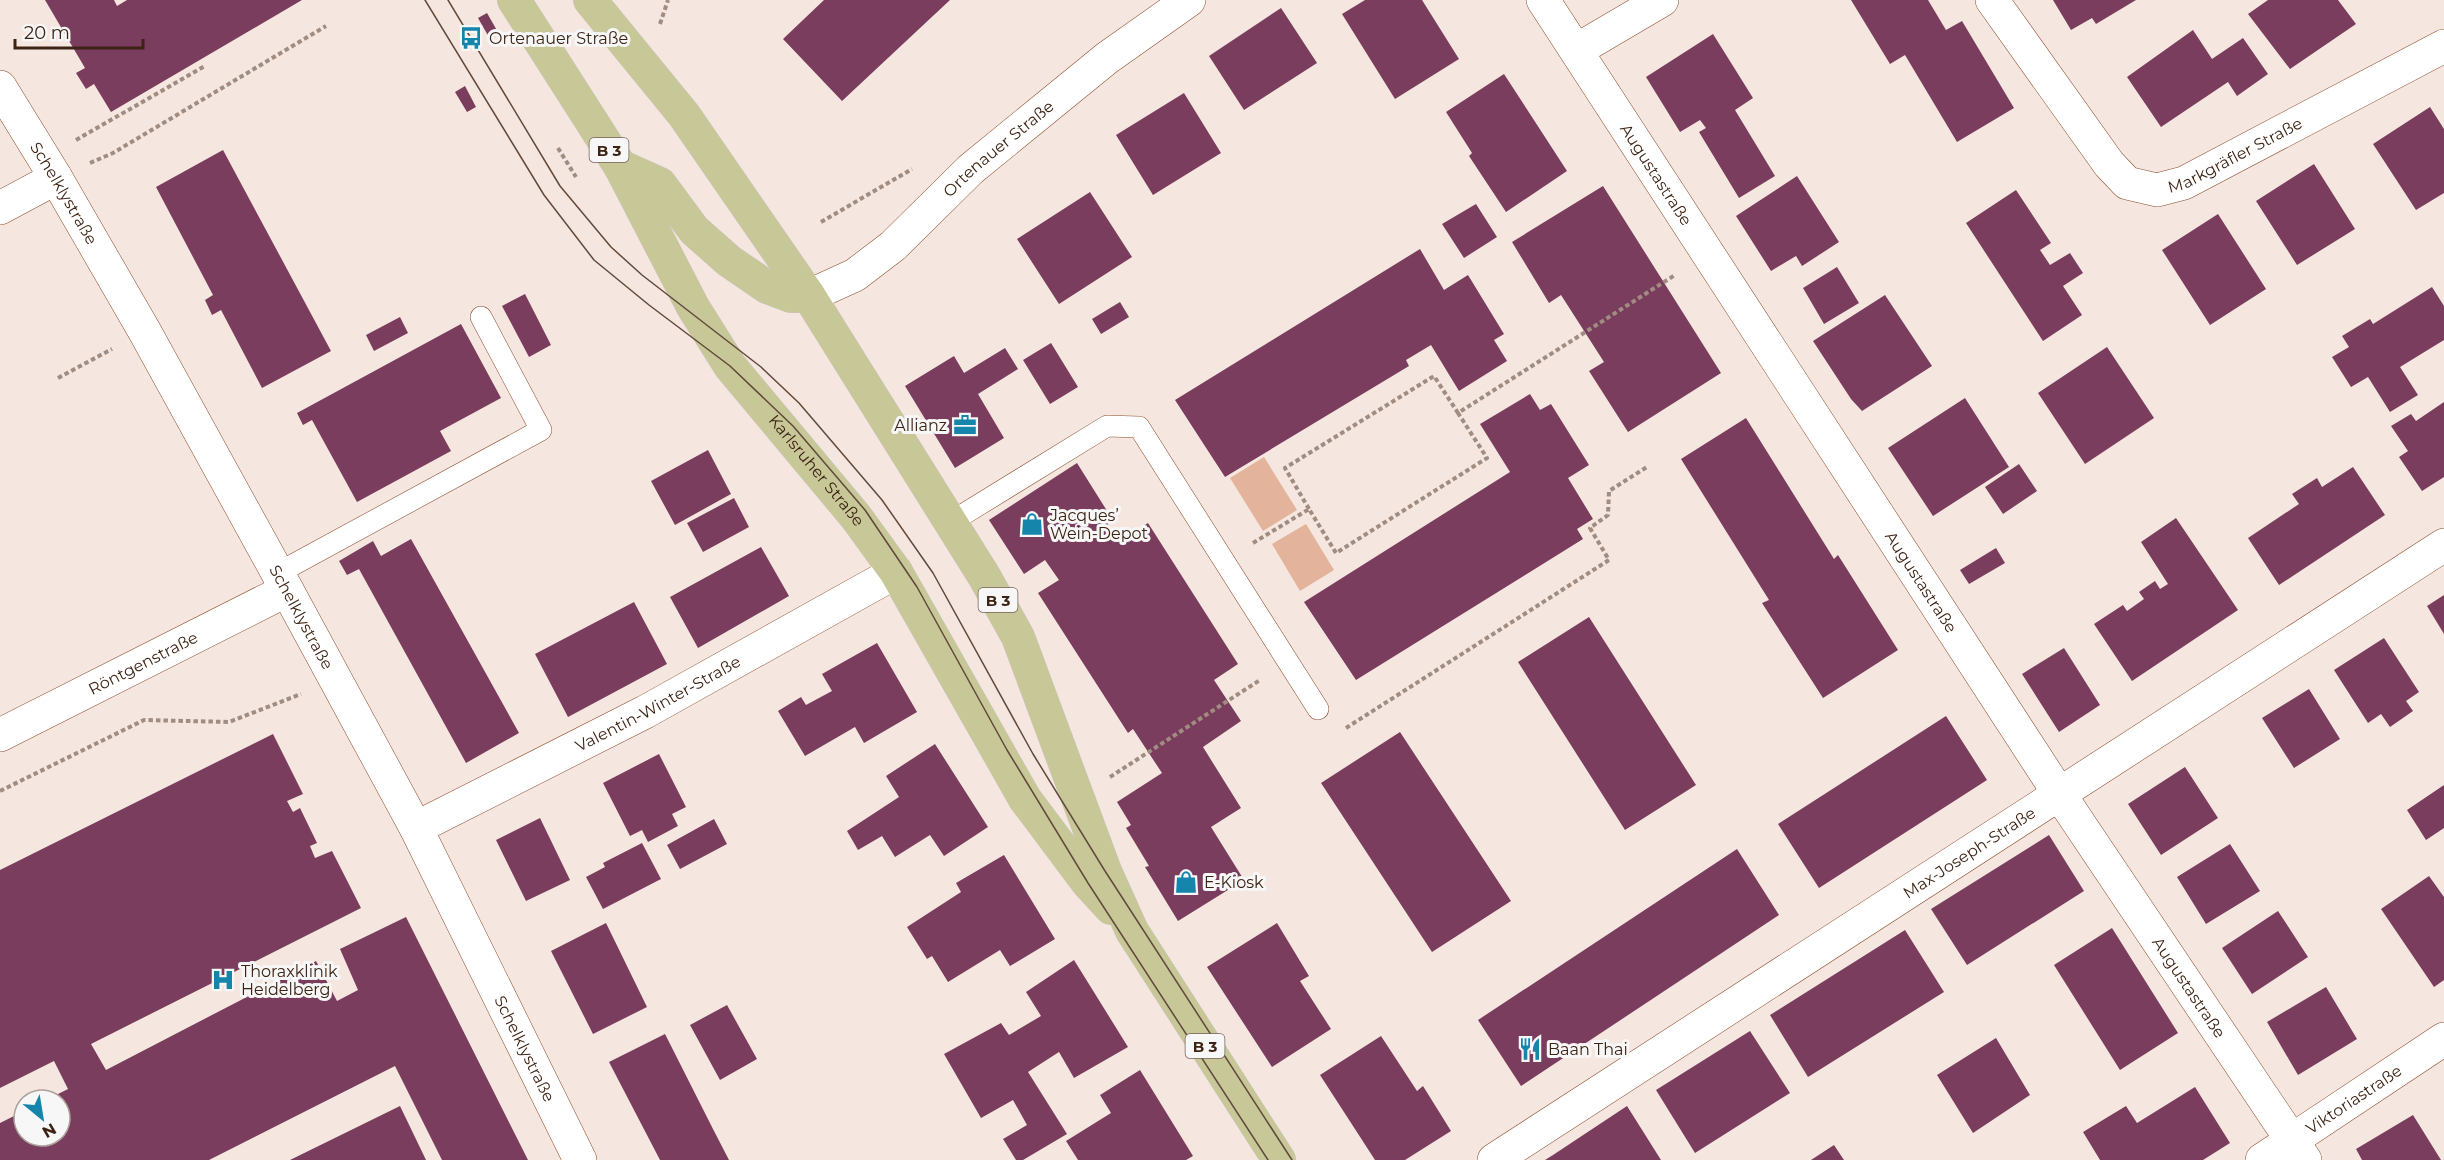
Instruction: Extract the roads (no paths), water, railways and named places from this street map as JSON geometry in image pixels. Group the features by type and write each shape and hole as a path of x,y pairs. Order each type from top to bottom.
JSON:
{"main road":[{"name":"Karlsruher Straße","path":"514,0 620,166 693,307 730,366 856,517 896,572 1025,799 1088,883 1132,931"},
{"name":"Karlsruher Straße","path":"590,0 684,115 809,296 984,576 1018,637 1105,871 1132,931 1279,1160"},
{"name":"B 3","path":"620,166 660,184 694,230 729,261 767,287 791,296 809,296"}],"street":[{"name":"Ortenauer Straße","path":"809,296 855,275 874,261 893,246 971,169 1107,58 1189,0"},
{"name":"Augustastraße","path":"1543,0 2060,795 2299,1150"},
{"path":"1577,50 1662,0"},
{"name":"Markgräfler Straße","path":"1992,0 2109,164 2127,183 2157,190 2184,183 2444,46"},
{"name":"Schelklystraße","path":"0,87 145,332 416,828 580,1160"},
{"path":"0,208 50,168"},
{"name":"Max-Joseph-Straße","path":"1494,1160 2444,545"},
{"name":"Valentin-Winter-Straße","path":"416,828 645,712 896,572"},
{"name":"Röntgenstraße","path":"0,735 282,582"},
{"name":"Viktoriastraße","path":"2262,1160 2299,1150 2444,1039"}],"lane":[{"path":"282,582 541,430 481,317"},
{"path":"951,522 1107,426 1139,428 1318,709"}],"tram line":[{"path":"425,0 544,195 594,260 730,366 793,426 865,510 917,587 1007,750 1088,883 1268,1160"},
{"path":"448,0 560,186 611,247 642,275 761,367 799,403 882,500 933,573 1033,754 1105,871 1292,1160"}],"place":[{"name":"Ortenauer Straße","path":"471,38"},
{"name":"Allianz","path":"965,425"},
{"name":"Jacques’ Wein-Depot","path":"1032,524"},
{"name":"E-Kiosk","path":"1186,882"},
{"name":"Thoraxklinik Heidelberg","path":"223,980"},
{"name":"Baan Thai","path":"1530,1049"}]}
